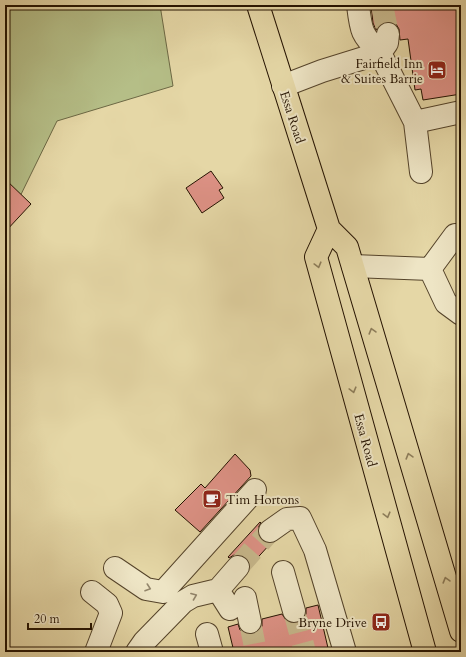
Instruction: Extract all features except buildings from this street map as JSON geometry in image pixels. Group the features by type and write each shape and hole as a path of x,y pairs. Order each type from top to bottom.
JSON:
{"main road":[{"name":"Essa Road","path":"258,5 329,229 347,247 461,631"},
{"name":"Essa Road","path":"329,229 316,257 425,652"}],"lane":[{"path":"358,5 360,29 367,40 384,43"},
{"path":"283,86 322,72 384,43"},
{"path":"384,43 415,122 421,172"},
{"path":"415,122 461,112"},
{"path":"430,269 455,235 461,239"},
{"path":"353,266 430,269"},
{"path":"430,269 446,303 461,314"},
{"path":"115,568 146,589 162,592 255,490"},
{"path":"270,531 287,519 300,518 315,550 345,652"},
{"path":"137,652 144,642 182,602 193,596 218,590 238,567"},
{"path":"283,572 294,611"},
{"path":"218,590 237,604 250,622"},
{"path":"92,592 107,604 111,613 96,652"}],"green space":[{"path":"5,5 160,5 173,86 57,121 5,227"}],"tunnel":[{"path":"382,5 388,34"},
{"path":"238,567 270,531"},
{"path":"294,611 305,652"},
{"path":"250,622 256,652"}],"place":[{"name":"Fairfield Inn & Suites Barrie","path":"437,70"},
{"name":"Tim Hortons","path":"212,499"},
{"name":"Bryne Drive","path":"381,622"}]}
